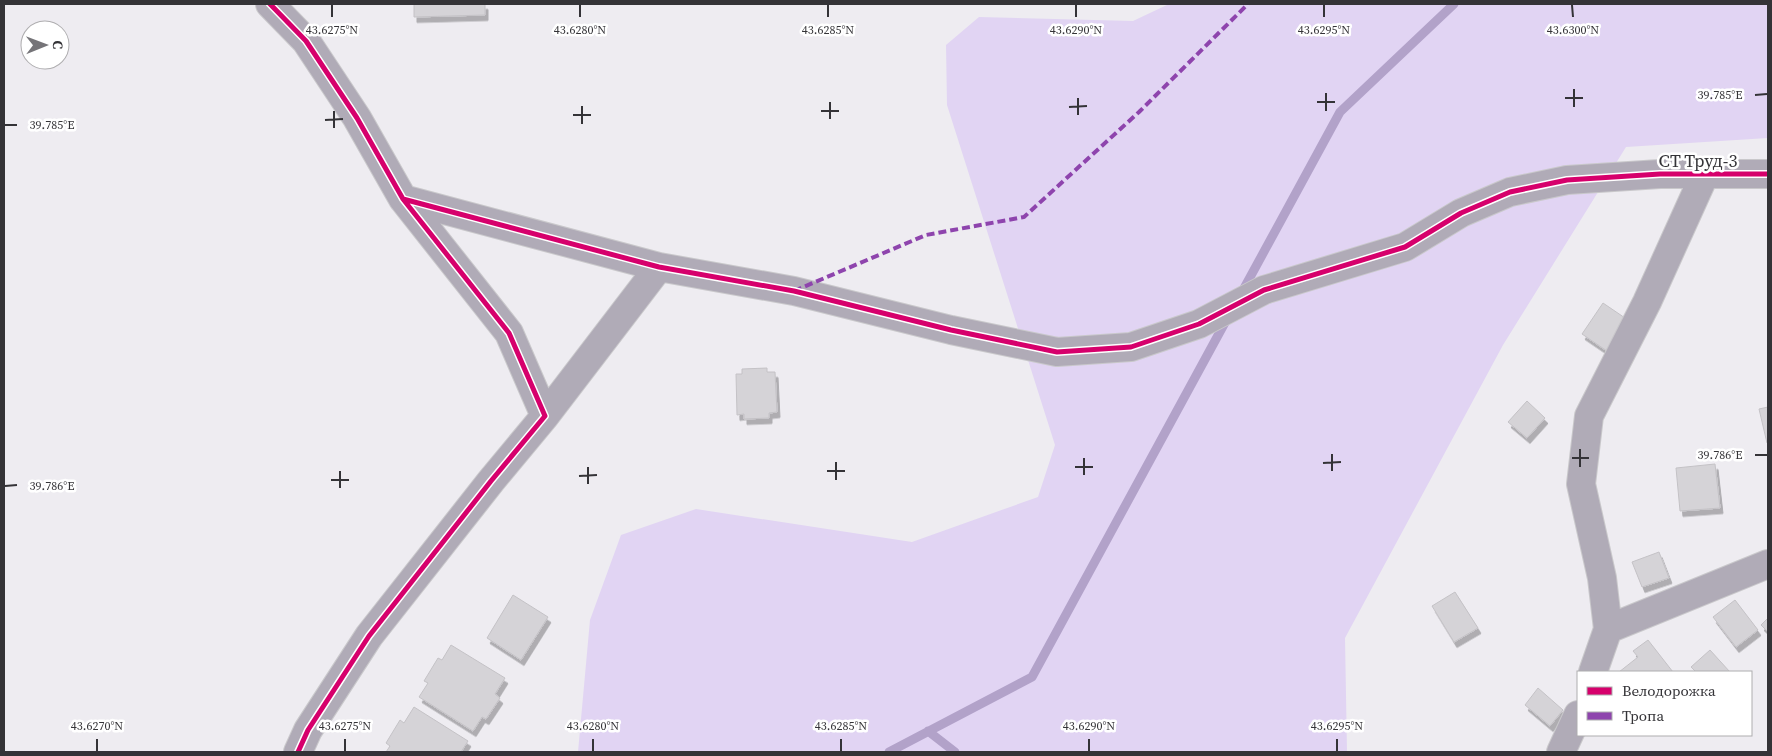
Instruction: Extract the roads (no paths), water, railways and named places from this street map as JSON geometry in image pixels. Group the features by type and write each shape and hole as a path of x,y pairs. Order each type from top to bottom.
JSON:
{"street":[{"path":"270,4 306,41 357,118 403,199 509,333 546,416"},
{"name":"СТ Труд-3","path":"403,199 660,267 794,290 951,330 1057,352 1131,347 1199,324 1264,290 1405,247 1461,213 1510,192 1568,180 1660,174 1704,176 1768,174"},
{"path":"1593,671 1608,629 1602,578 1581,484 1590,416 1648,302 1704,176"},
{"path":"298,752 308,730 369,636 490,481 546,416 660,267"},
{"path":"1608,629 1768,564"},
{"path":"1561,752 1577,717"}],"waterway":[{"path":"1242,292 1340,112 1454,4"},
{"path":"889,752 1032,677 1228,317"},
{"path":"928,731 955,752"}]}
